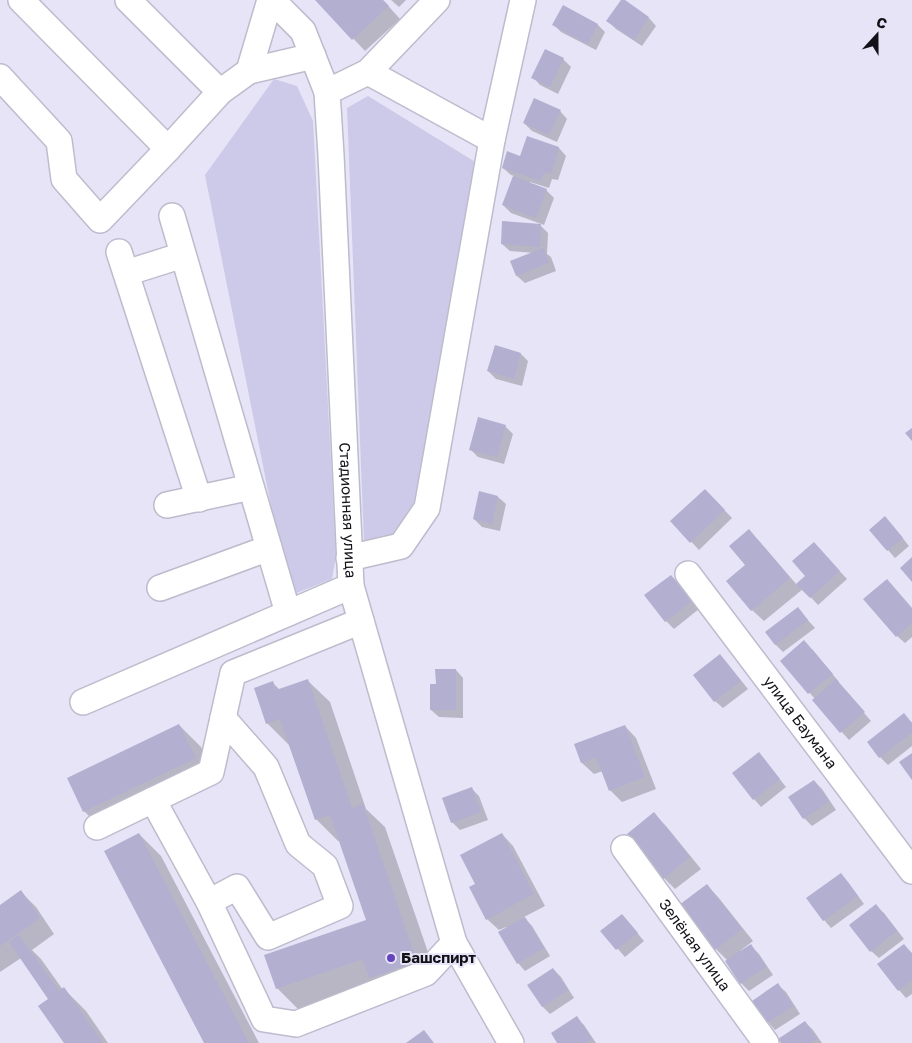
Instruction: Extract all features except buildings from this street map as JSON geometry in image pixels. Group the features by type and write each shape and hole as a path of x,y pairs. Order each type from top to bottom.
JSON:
{"street":[{"path":"21,0 168,150"},
{"path":"128,0 220,92"},
{"path":"327,92 368,72 437,0"},
{"path":"349,558 401,546 427,508 492,140 523,0"},
{"path":"249,71 275,1"},
{"name":"Стадионная улица","path":"275,1 302,30 327,92 332,165 350,586 454,943 511,1043"},
{"path":"0,77 58,141 64,179 100,220 168,150 220,92 249,71 312,56"},
{"path":"368,72 492,140"},
{"path":"172,216 288,613"},
{"path":"183,255 122,263 199,499"},
{"path":"167,505 251,487"},
{"path":"160,588 269,548"},
{"name":"улица Баумана","path":"688,574 912,871"},
{"path":"83,702 350,586"},
{"path":"97,826 211,772 233,672 361,621"},
{"path":"209,902 237,887 268,938 340,906 325,866 298,844 266,767 223,718"},
{"path":"153,800 209,902 264,1019 296,1024 426,973 454,943"},
{"name":"Зелёная улица","path":"624,848 766,1043"}],"shaded area":[{"path":"274,79 297,86 313,121 336,556 332,579 289,596 205,175"},
{"path":"368,96 477,163 418,502 401,532 364,543 347,108"}],"place":[{"name":"Башспирт","path":"391,958"}]}
